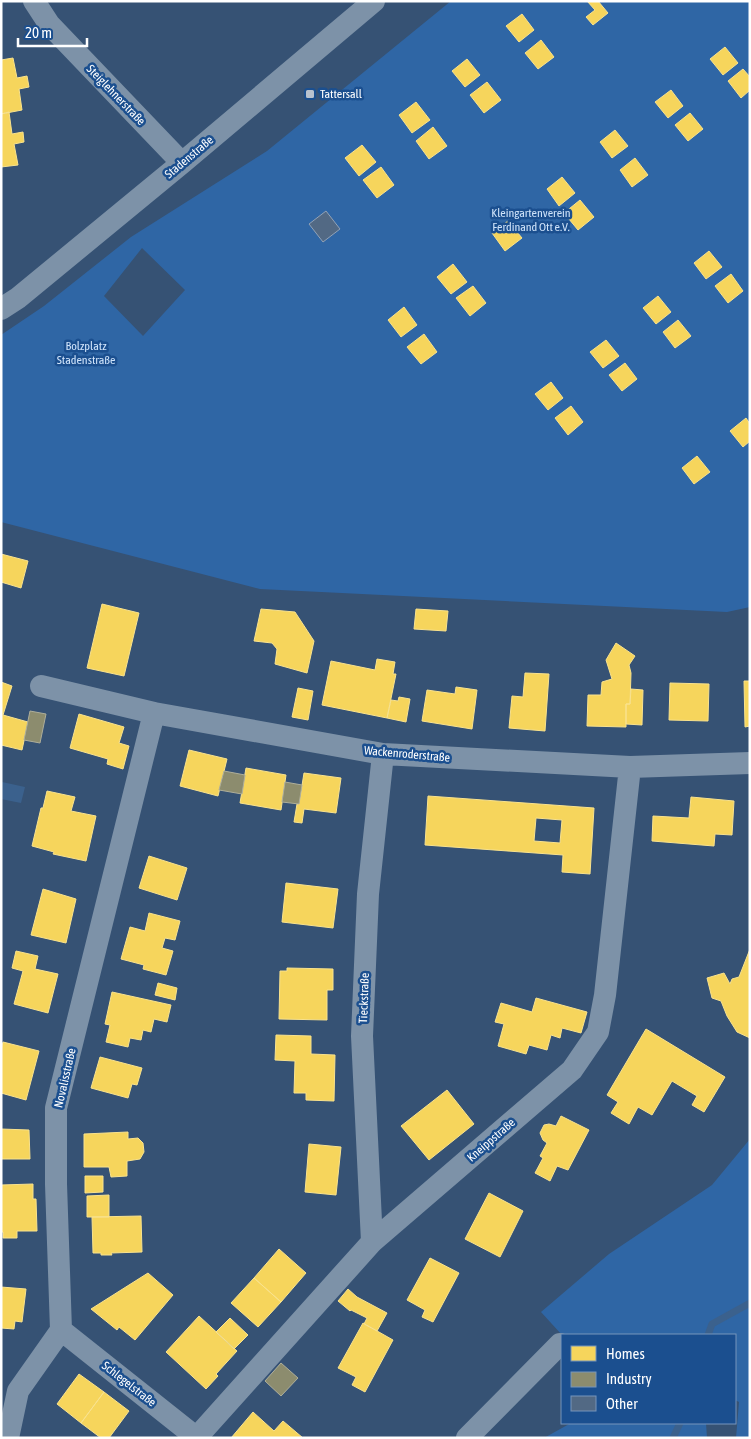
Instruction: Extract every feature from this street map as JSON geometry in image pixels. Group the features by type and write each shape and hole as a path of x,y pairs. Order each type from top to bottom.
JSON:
{"street":[{"name":"Steiglehnerstraße","path":"34,1 49,24 182,163"},
{"name":"Stadenstraße","path":"1,309 18,298 182,163 374,1"},
{"name":"Wackenroderstraße","path":"41,686 154,713 383,754 630,767 750,763"},
{"name":"Novalisstraße","path":"61,1330 56,1184 56,1108 154,713"},
{"name":"Tieckstraße","path":"372,1242 362,1036 368,894 383,754"},
{"name":"Kneippstraße","path":"197,1438 372,1242 572,1070 598,1032 605,995 630,767"},
{"name":"Schlegelstraße","path":"61,1330 197,1438"},
{"path":"8,1438 18,1390 61,1330"},
{"path":"467,1438 560,1344"}],"green space":[{"path":"451,1 750,1 750,607 727,612 260,589 1,522 1,335 44,306 131,237 267,151","holes":["142,248 185,290 143,336 104,296"]},
{"path":"750,1139 750,1438 736,1438 739,1402 736,1400 736,1334 561,1334 541,1312 609,1254 712,1185"},
{"path":"569,1424 706,1424 707,1438 544,1438"}],"shaded area":[{"path":"2,782 25,787 21,803 1,799"}],"building: Homes":[{"path":"587,1 598,1 608,13 593,25 586,17 595,10"},
{"path":"522,14 534,30 519,42 506,26"},
{"path":"541,40 554,57 538,69 525,53"},
{"path":"725,47 738,63 723,75 710,59"},
{"path":"13,58 17,78 27,76 29,87 19,89 22,110 1,114 1,60"},
{"path":"467,59 480,75 465,87 452,71"},
{"path":"743,69 750,77 750,90 741,98 728,81"},
{"path":"487,82 501,100 484,113 470,95"},
{"path":"671,90 683,106 668,118 655,102"},
{"path":"416,102 430,120 412,133 399,115"},
{"path":"9,112 12,134 23,132 24,142 14,144 18,165 1,167 1,114"},
{"path":"690,113 703,129 688,141 675,125"},
{"path":"433,127 447,146 429,159 416,141"},
{"path":"615,130 628,146 612,158 600,142"},
{"path":"362,145 376,162 359,176 345,158"},
{"path":"635,158 648,175 632,187 620,170"},
{"path":"381,167 394,185 377,198 363,180"},
{"path":"562,177 575,193 559,206 547,189"},
{"path":"580,200 594,217 578,230 564,213"},
{"path":"508,221 522,238 505,251 492,233"},
{"path":"709,251 722,267 706,279 694,263"},
{"path":"453,264 467,282 451,294 437,277"},
{"path":"731,274 743,291 728,303 715,286"},
{"path":"473,286 486,303 470,316 456,298"},
{"path":"658,296 671,312 656,324 643,308"},
{"path":"404,307 417,325 401,337 388,320"},
{"path":"678,320 691,336 675,348 663,332"},
{"path":"424,334 437,352 421,364 407,347"},
{"path":"606,340 619,356 603,368 590,352"},
{"path":"625,363 637,379 622,391 609,375"},
{"path":"551,382 563,398 548,410 535,394"},
{"path":"571,406 583,422 568,435 555,418"},
{"path":"746,418 750,424 750,441 743,447 730,431"},
{"path":"697,456 710,472 694,484 682,468"},
{"path":"1,554 28,561 21,588 1,582"},
{"path":"102,604 139,613 124,676 87,668"},
{"path":"261,609 295,612 314,641 307,673 275,664 277,649 272,643 254,641"},
{"path":"416,609 448,611 446,631 414,629"},
{"path":"616,643 635,656 629,665 631,673 630,704 626,704 626,727 587,726 588,695 601,695 602,682 612,679 606,660"},
{"path":"377,659 395,662 393,674 396,674 387,718 322,705 331,661 375,670"},
{"path":"525,673 549,674 545,731 509,728 512,696 523,697"},
{"path":"744,681 750,681 750,726 745,727"},
{"path":"1,682 12,686 3,715 28,722 22,750 1,745"},
{"path":"670,683 709,684 708,721 669,720"},
{"path":"456,687 477,690 472,729 422,721 427,690 455,694"},
{"path":"298,688 313,691 308,720 292,717"},
{"path":"631,689 643,690 642,725 626,724 626,704 630,704"},
{"path":"399,697 410,699 406,722 387,718 391,700 398,701"},
{"path":"79,714 124,727 119,743 129,746 123,769 107,764 108,759 70,748"},
{"path":"189,750 227,759 218,796 180,786"},
{"path":"246,768 286,775 281,810 240,803"},
{"path":"304,773 341,778 336,813 304,809 302,823 294,822"},
{"path":"47,791 75,797 71,811 96,816 86,861 53,854 54,852 32,846"},
{"path":"428,796 594,808 590,874 562,872 563,855 425,845","holes":["536,818 562,820 560,843 534,841"]},
{"path":"691,797 734,801 732,835 715,834 714,846 652,841 653,816 689,818"},
{"path":"149,856 187,868 177,900 139,888"},
{"path":"286,883 338,889 333,928 282,922"},
{"path":"43,889 76,899 66,943 31,935"},
{"path":"149,913 180,921 175,940 165,938 162,948 173,951 166,975 143,969 144,965 121,959 130,927 145,931"},
{"path":"750,949 750,1038 737,1032 727,1016 721,1001 712,998 707,978 724,973 730,984 732,979 739,977"},
{"path":"16,951 38,956 35,969 58,974 48,1013 14,1004 23,971 12,968"},
{"path":"287,968 333,969 333,990 327,990 327,1020 279,1019 280,971 287,971"},
{"path":"158,983 177,988 175,1000 155,995"},
{"path":"112,992 171,1005 167,1022 154,1019 151,1032 143,1030 141,1040 130,1038 128,1047 106,1042 110,1025 105,1024"},
{"path":"536,998 587,1012 581,1033 562,1028 560,1038 551,1035 547,1050 529,1045 526,1054 498,1046 504,1024 495,1022 501,1003 532,1012"},
{"path":"646,1029 725,1077 704,1112 692,1105 697,1096 672,1081 652,1115 638,1107 629,1124 611,1113 618,1102 607,1095"},
{"path":"276,1035 311,1036 311,1054 335,1055 334,1101 306,1100 306,1093 294,1093 295,1061 275,1060"},
{"path":"3,1042 39,1051 26,1100 1,1093 1,1050"},
{"path":"100,1057 142,1068 137,1085 132,1084 128,1098 91,1088"},
{"path":"447,1090 474,1124 429,1160 401,1126"},
{"path":"561,1116 589,1130 568,1170 557,1166 550,1181 535,1173 543,1158 540,1156 547,1143 543,1140 540,1133 544,1125 556,1126"},
{"path":"1,1129 29,1130 30,1159 1,1159"},
{"path":"128,1132 128,1139 138,1138 143,1143 144,1152 140,1159 127,1161 127,1176 111,1177 109,1167 84,1167 84,1134"},
{"path":"309,1144 341,1147 336,1195 305,1192"},
{"path":"85,1176 103,1176 103,1192 85,1193"},
{"path":"33,1184 33,1199 36,1199 37,1231 17,1231 17,1238 3,1238 3,1232 1,1232 1,1185"},
{"path":"489,1193 523,1211 500,1257 465,1239"},
{"path":"109,1195 109,1217 87,1217 87,1196"},
{"path":"141,1216 142,1252 111,1253 112,1255 93,1253 92,1217"},
{"path":"279,1249 306,1273 281,1302 254,1278"},
{"path":"430,1258 459,1273 433,1322 422,1317 425,1310 407,1300"},
{"path":"148,1273 173,1295 135,1340 119,1327 117,1330 91,1309"},
{"path":"254,1278 281,1302 258,1327 231,1303"},
{"path":"1,1287 26,1289 22,1322 15,1321 14,1329 1,1328"},
{"path":"348,1289 357,1297 387,1313 377,1331 364,1324 367,1318 350,1311 338,1301"},
{"path":"199,1316 237,1351 216,1374 218,1376 206,1389 166,1352"},
{"path":"230,1318 248,1335 234,1349 216,1332"},
{"path":"363,1323 393,1340 365,1392 352,1385 356,1377 338,1368"},
{"path":"79,1374 104,1392 81,1423 57,1404"},
{"path":"104,1392 129,1411 109,1438 101,1438 81,1423"},
{"path":"253,1412 274,1431 283,1421 303,1438 231,1438"}],"building: Industry":[{"path":"30,711 46,714 40,743 24,740"},
{"path":"224,771 245,775 242,794 219,790"},
{"path":"285,782 302,785 299,804 282,802"},
{"path":"281,1363 298,1378 281,1396 265,1381"}],"building: Other":[{"path":"326,211 340,229 323,242 309,224"}],"waterway":[{"path":"708,1334 712,1324 750,1303"},
{"path":"673,1438 680,1424"}],"place":[{"name":"Tattersall","path":"310,94"}],"park label":[{"name":"Kleingartenverein Ferdinand Ott e.V.","path":"531,220"},
{"name":"Bolzplatz Stadenstraße","path":"86,353"}]}
